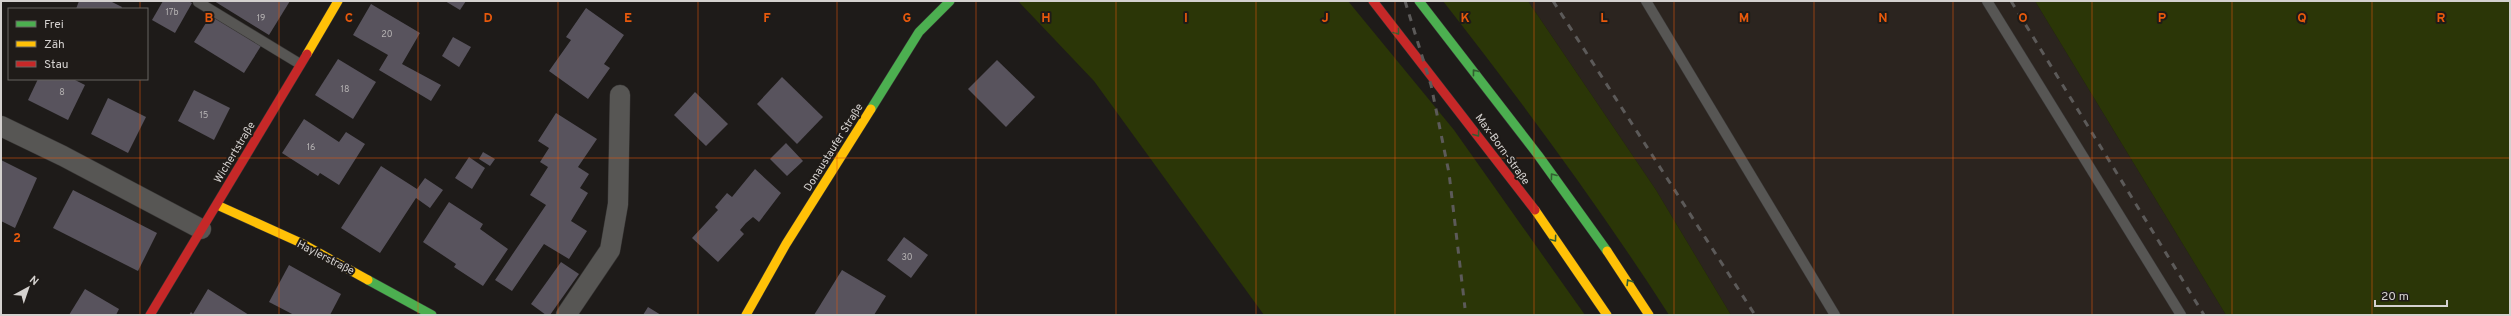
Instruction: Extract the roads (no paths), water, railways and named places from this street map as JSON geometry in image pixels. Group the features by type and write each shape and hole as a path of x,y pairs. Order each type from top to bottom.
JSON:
{"street":[{"name":"Wichertstraße","path":"150,315 200,228 217,205 338,1"},
{"name":"Donaustaufer Straße","path":"746,315 786,244 920,32 950,1"},
{"name":"Max-Born-Straße","path":"1373,1 1473,129 1584,280 1607,315"},
{"path":"1419,1 1491,93 1617,262 1649,315"},
{"path":"566,315 610,250 618,204 620,95"},
{"path":"1,126 63,156 200,228"},
{"name":"Haylerstraße","path":"217,205 301,243 432,315"}],"lane":[{"path":"1646,1 1835,315"},
{"path":"1987,1 2180,315"},
{"path":"198,2 300,64"}],"railway":[{"path":"1405,1 1431,85 1449,173 1465,308"},
{"path":"1553,1 1755,315"},
{"path":"2011,1 2204,315"}]}
